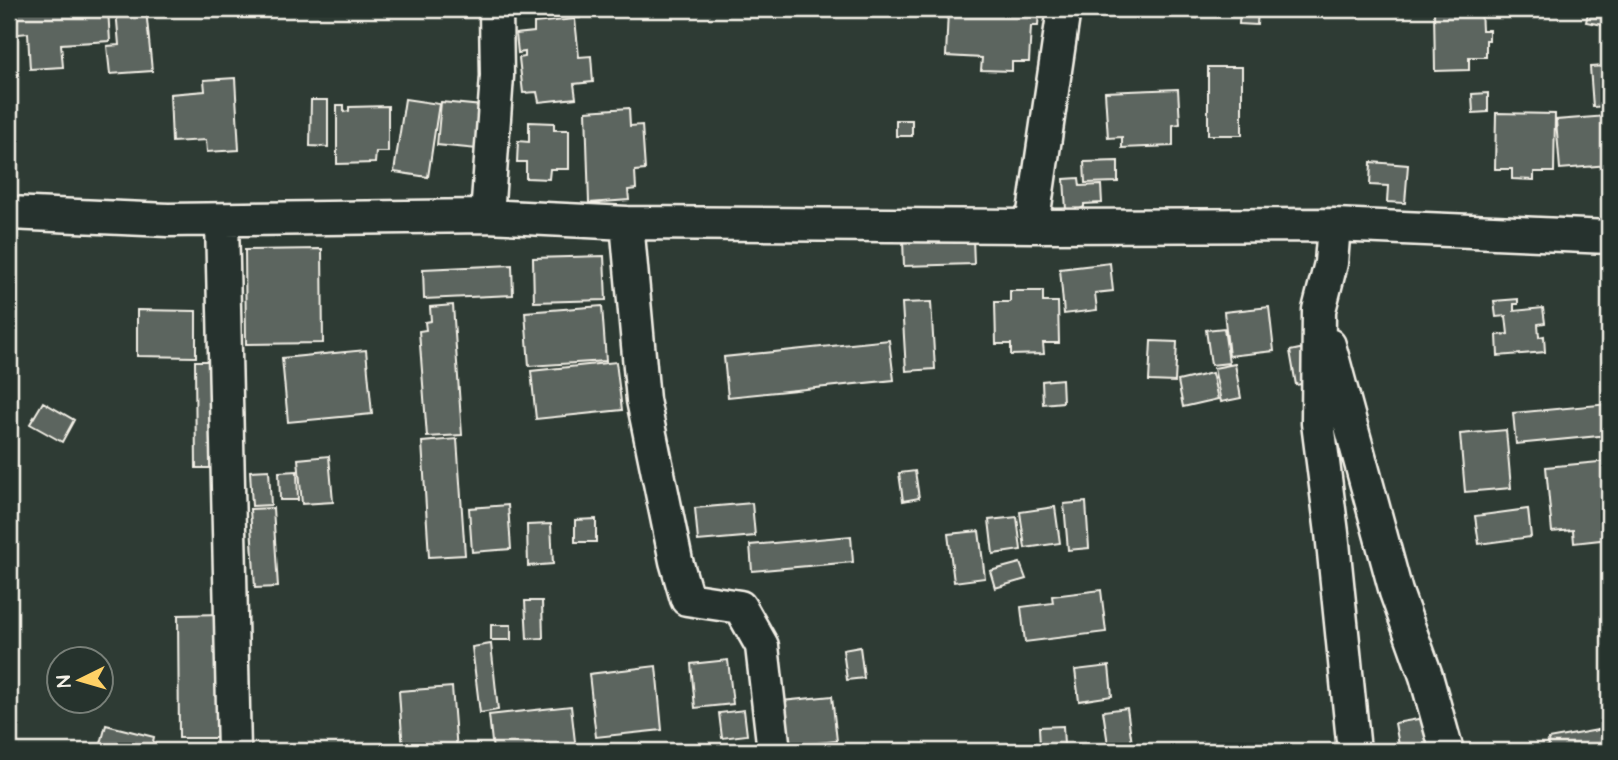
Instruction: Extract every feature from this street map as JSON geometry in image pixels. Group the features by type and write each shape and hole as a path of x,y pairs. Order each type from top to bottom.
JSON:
{"street":[{"path":"488,216 497,76 496,9"},
{"path":"1032,226 1064,9"},
{"path":"9,213 168,220 488,216 627,223 1334,225 1609,237"},
{"path":"222,220 234,751"},
{"path":"627,223 643,400 676,561 687,599 740,607 762,646 774,751"},
{"path":"1334,225 1331,263 1319,310 1318,423 1354,751"},
{"path":"1319,310 1396,592 1426,676 1447,751"}],"building":[{"path":"9,9 108,9 110,41 61,44 63,67 30,69 28,33 9,35"},
{"path":"116,9 146,9 152,71 110,74 107,46 119,45"},
{"path":"527,9 581,9 580,18 526,14"},
{"path":"1039,9 1038,26 1031,26 1029,62 1012,62 1012,71 981,70 982,58 946,56 948,10"},
{"path":"1163,9 1199,9 1197,18 1163,12"},
{"path":"1240,9 1258,9 1257,25 1239,24"},
{"path":"1434,9 1481,9 1482,30 1489,30 1486,57 1469,57 1469,70 1435,71"},
{"path":"1575,9 1609,9 1609,26 1586,22 1588,13"},
{"path":"575,19 579,57 591,56 593,82 574,84 576,98 539,102 537,92 523,93 519,58 525,57 525,52 518,53 516,34 534,32 534,23"},
{"path":"1605,66 1606,76 1609,76 1609,106 1593,107 1590,67"},
{"path":"1208,67 1242,67 1242,135 1208,135"},
{"path":"235,78 239,150 207,152 206,140 172,142 170,94 205,91 204,80"},
{"path":"1178,89 1180,124 1173,125 1173,146 1122,148 1122,137 1108,138 1105,92"},
{"path":"1488,93 1488,112 1473,113 1472,94"},
{"path":"405,99 439,104 428,177 394,172"},
{"path":"311,100 328,100 328,147 310,146"},
{"path":"441,102 482,106 477,149 437,145"},
{"path":"337,105 344,105 344,112 349,111 349,107 388,106 388,152 376,152 375,163 337,164"},
{"path":"629,108 630,126 642,125 645,170 635,171 636,189 628,190 629,200 589,203 586,111"},
{"path":"1496,113 1555,114 1554,172 1534,172 1534,180 1512,179 1512,169 1495,169"},
{"path":"1607,116 1609,165 1560,169 1556,120"},
{"path":"896,120 912,120 912,136 896,136"},
{"path":"529,122 554,123 554,130 569,130 569,169 550,169 549,179 526,178 526,162 517,162 518,141 529,142"},
{"path":"9,128 15,188 9,188"},
{"path":"1118,161 1118,182 1085,183 1084,162"},
{"path":"1371,162 1408,165 1405,203 1387,202 1388,186 1370,185"},
{"path":"1079,178 1080,186 1101,185 1102,203 1084,204 1080,209 1066,210 1064,179"},
{"path":"973,238 974,264 904,266 903,240"},
{"path":"322,249 323,343 246,344 245,250"},
{"path":"604,256 606,300 534,302 533,258"},
{"path":"1110,263 1113,291 1095,293 1097,310 1064,314 1060,269"},
{"path":"512,265 513,295 424,299 423,269"},
{"path":"1010,291 1043,291 1043,302 1058,302 1059,343 1043,343 1044,354 1011,355 1011,344 996,344 995,302 1010,302"},
{"path":"1518,299 1518,304 1514,304 1514,311 1543,308 1545,323 1538,324 1539,337 1544,336 1545,352 1498,356 1497,335 1508,334 1506,316 1496,317 1494,301"},
{"path":"931,302 935,369 906,371 902,303"},
{"path":"453,305 462,435 427,437 419,331 426,330 425,322 431,321 430,307"},
{"path":"602,306 606,361 529,366 525,312"},
{"path":"1269,307 1274,351 1229,356 1224,312"},
{"path":"137,310 196,311 196,357 137,356"},
{"path":"1224,328 1229,363 1211,365 1206,330"},
{"path":"889,340 894,380 728,397 724,357"},
{"path":"1151,341 1177,342 1175,382 1149,381"},
{"path":"1309,347 1316,381 1296,385 1290,351"},
{"path":"366,350 372,414 288,422 282,358"},
{"path":"195,361 221,361 222,468 196,468"},
{"path":"616,362 622,410 536,419 531,371"},
{"path":"1235,364 1241,398 1221,402 1214,368"},
{"path":"1212,373 1218,399 1183,407 1178,381"},
{"path":"1062,379 1063,402 1043,404 1042,381"},
{"path":"43,402 74,420 62,442 30,424"},
{"path":"1609,404 1609,435 1516,444 1513,413"},
{"path":"1506,430 1511,488 1465,492 1460,434"},
{"path":"457,439 465,555 429,557 422,442"},
{"path":"329,456 333,502 302,504 298,459"},
{"path":"1609,461 1609,539 1574,543 1573,530 1552,532 1546,467"},
{"path":"269,470 271,505 252,506 250,471"},
{"path":"297,471 298,500 280,500 279,472"},
{"path":"915,471 919,498 903,501 899,473"},
{"path":"1086,502 1089,548 1068,550 1064,504"},
{"path":"752,503 755,536 698,541 695,508"},
{"path":"508,505 511,549 472,552 469,508"},
{"path":"1055,507 1060,543 1025,548 1020,512"},
{"path":"273,508 278,587 255,588 250,509"},
{"path":"1528,509 1531,537 1479,544 1475,516"},
{"path":"1017,517 1021,550 993,554 989,520"},
{"path":"596,519 596,542 575,542 575,520"},
{"path":"551,524 553,564 528,566 527,525"},
{"path":"979,531 985,578 954,582 948,534"},
{"path":"851,536 853,562 752,571 750,545"},
{"path":"1020,563 1026,579 995,588 990,571"},
{"path":"1101,590 1106,632 1025,642 1021,607 1053,603 1052,596"},
{"path":"525,601 542,601 543,638 527,639"},
{"path":"221,614 223,738 179,738 178,615"},
{"path":"491,625 511,625 511,640 491,640"},
{"path":"491,644 498,710 480,713 472,647"},
{"path":"860,647 864,678 847,680 843,650"},
{"path":"728,660 733,704 695,708 691,664"},
{"path":"656,666 662,730 596,737 589,674"},
{"path":"1109,666 1112,696 1079,701 1075,670"},
{"path":"452,687 457,751 403,751 399,691"},
{"path":"832,696 837,741 787,746 782,701"},
{"path":"571,706 576,751 493,751 489,715"},
{"path":"1127,708 1133,751 1109,751 1103,711"},
{"path":"744,710 747,735 722,738 719,713"},
{"path":"1430,717 1436,751 1400,751 1395,723"},
{"path":"106,725 154,737 151,751 99,751"},
{"path":"1063,726 1064,745 1040,747 1039,727"},
{"path":"1609,728 1609,751 1537,751 1537,748 1549,746 1548,739"},
{"path":"358,747 358,751 320,751"}]}
